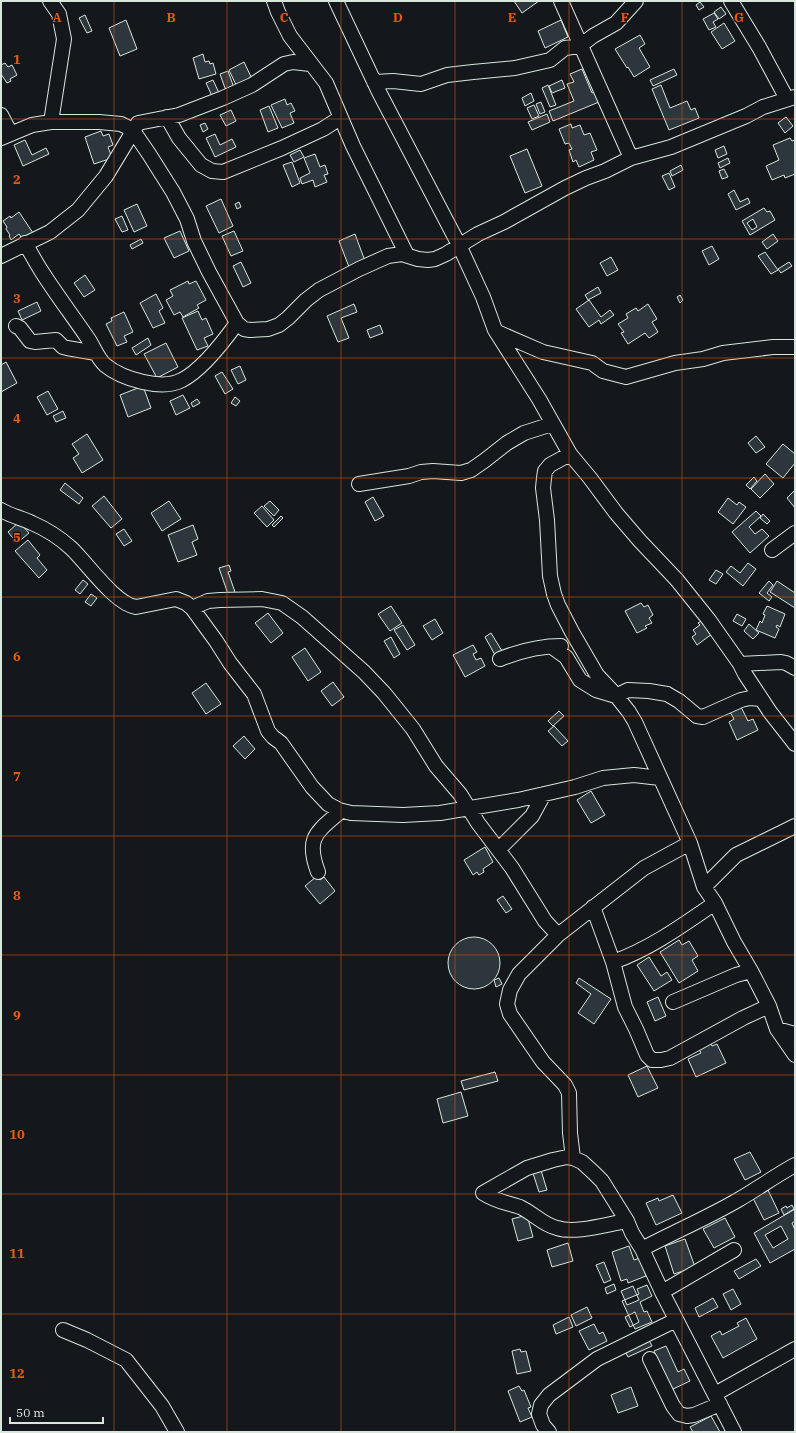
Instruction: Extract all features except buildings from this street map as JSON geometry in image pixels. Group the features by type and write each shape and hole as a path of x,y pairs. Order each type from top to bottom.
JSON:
{"street":[{"path":"50,1 59,14 64,39 51,122"},
{"path":"274,1 290,36 326,83 340,118 407,255"},
{"path":"336,1 374,82 459,245 497,332 526,381 539,399 570,454 616,513 682,586 709,620 740,664 761,699 795,744"},
{"path":"561,1 631,158"},
{"path":"374,82 393,81 420,84 452,74 515,68 550,60 565,48 580,46 593,36 618,22 636,1"},
{"path":"1,114 6,136 32,125 51,122 99,122 127,127 149,154 173,192 187,219 194,241 236,323 244,329 268,329 278,325 288,318 306,300 328,285 358,269 388,256 402,254 418,259 435,259 565,188 631,158 671,147 746,116 763,107 791,98 731,1"},
{"path":"1,256 50,232 78,210 106,176 138,123 186,112 247,88 284,64 293,62 310,64"},
{"path":"167,117 179,138 201,165 212,171 223,172 282,148 323,129 340,118"},
{"path":"25,243 42,272 88,338 104,364 130,377 144,382 171,384 182,380 190,375 221,344 236,323"},
{"path":"16,326 20,328 30,341 56,340 63,347 96,353"},
{"path":"497,332 543,352 592,363 603,371 626,377 674,363 703,359 723,354 772,347 795,347"},
{"path":"359,484 421,472 433,471 461,473 471,470 507,443 524,433 552,424"},
{"path":"570,454 550,465 545,471 543,488 547,520 550,576 558,605 597,675 629,712 635,722 690,843 704,887 715,903 734,942 769,1006 777,1029 795,1055"},
{"path":"1,510 33,523 59,538 76,553 107,587 125,603 136,607 176,599 186,603 192,608 230,663 254,694 268,731 281,743 312,787 328,804 341,811 351,813 419,815 440,813 518,800 575,787 593,780 610,777 634,775 660,778"},
{"path":"772,550 795,533"},
{"path":"192,608 208,601 262,599 275,601 291,609 340,651 374,682 413,728 436,766 466,802 468,808 478,823 512,868 545,921 558,935"},
{"path":"500,658 520,652 560,646 585,652"},
{"path":"552,647 566,657 578,677 586,685 596,690 616,696 628,690 667,694 679,701 697,716 703,717 742,700 750,698 761,699"},
{"path":"740,664 780,662 786,663 795,668"},
{"path":"499,849 532,816 544,794"},
{"path":"318,872 314,861 314,839 318,831 341,811"},
{"path":"704,887 736,855 795,826"},
{"path":"573,1158 570,1133 570,1099 568,1090 540,1058 513,1020 507,1004 510,990 519,974 558,935 644,868 690,843"},
{"path":"613,962 648,946 715,903"},
{"path":"593,907 613,962 625,1007 647,1055 652,1060 670,1058 743,1018 769,1006"},
{"path":"673,1002 736,975 751,971"},
{"path":"777,1029 795,1034"},
{"path":"627,1221 577,1229 557,1228 520,1208 494,1200 483,1193 527,1168 567,1157 582,1162 602,1181 627,1221 632,1233 642,1249 676,1320 734,1432"},
{"path":"642,1249 678,1230 714,1214 795,1165"},
{"path":"662,1292 734,1250"},
{"path":"549,1432 543,1425 539,1414 541,1405 550,1395 597,1359 676,1320"},
{"path":"63,1330 126,1360 162,1406 177,1432"},
{"path":"650,1359 673,1406 679,1414 687,1416 694,1415 795,1349"}]}
